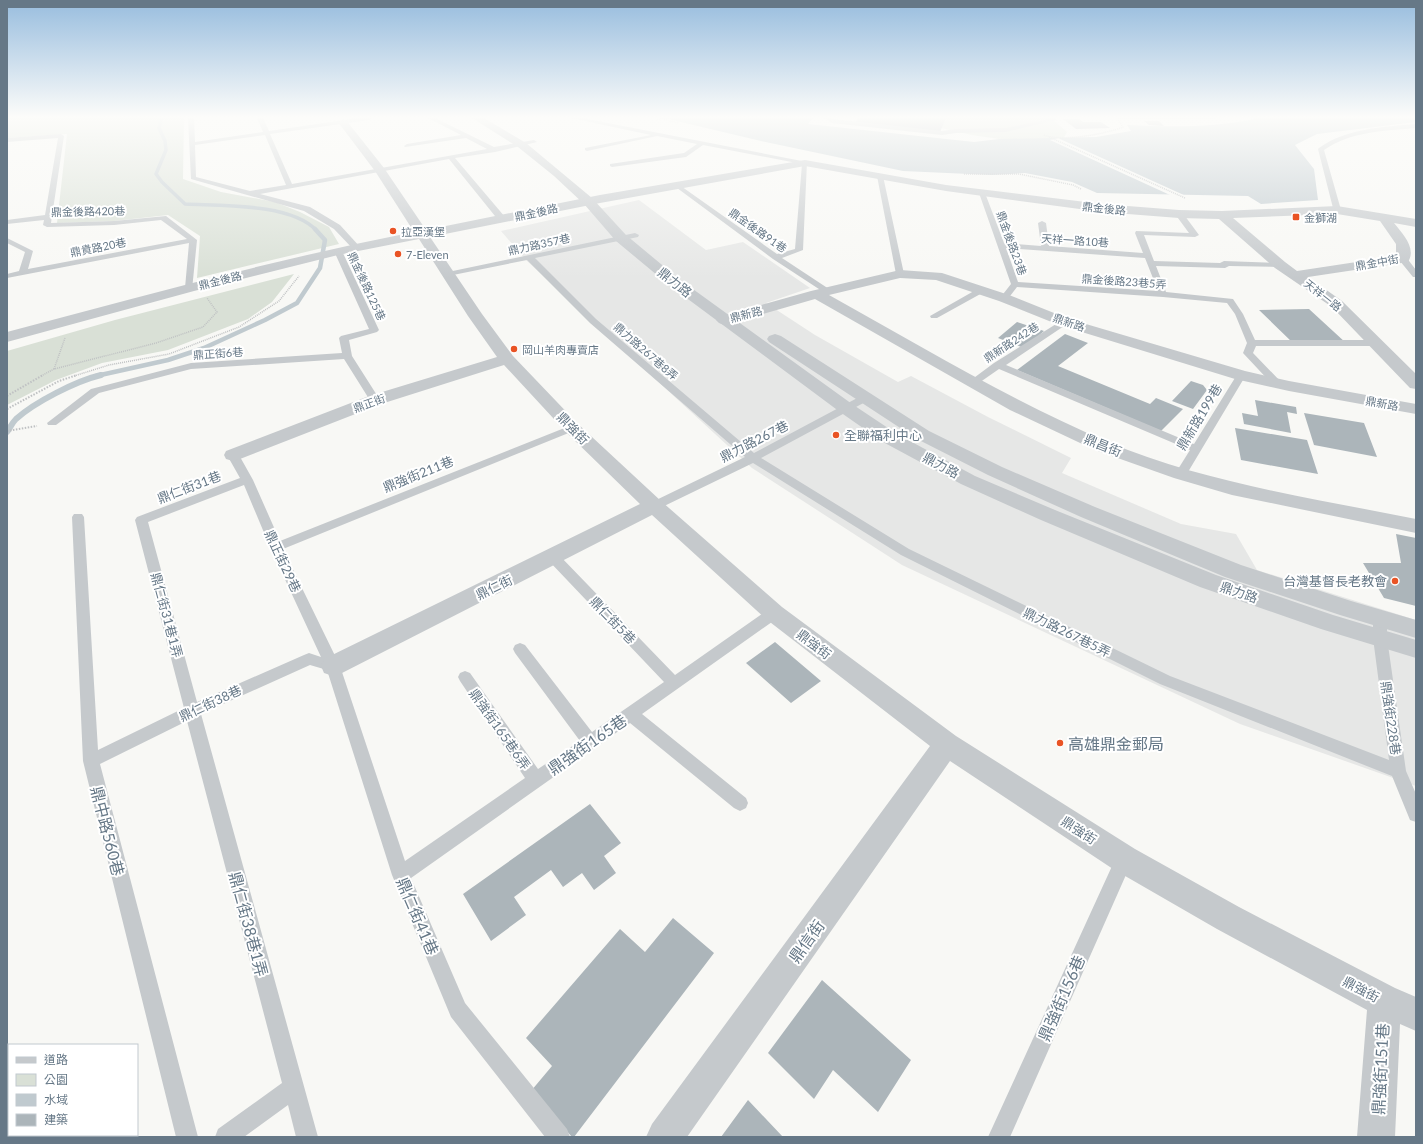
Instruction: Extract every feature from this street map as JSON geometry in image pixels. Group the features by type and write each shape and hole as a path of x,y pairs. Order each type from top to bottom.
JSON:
{"street":[{"name":"鼎強街","path":"381,171 421,235 507,359 572,428 654,506 774,613 947,744 1124,859 1228,918 1384,1001 1416,1014"},
{"name":"鼎力路","path":"555,171 594,200"},
{"name":"鼎力路","path":"564,171 674,282 923,435 995,471 1088,512 1233,571 1380,628 1416,649"},
{"name":"鼎金後路","path":"7,337 189,288 338,251 594,200 756,171"},
{"name":"鼎金後路","path":"853,171 946,188 1102,208 1179,214 1222,215 1337,210 1384,218"},
{"name":"天祥一路","path":"1222,215 1280,265 1296,274 1337,304 1416,384"},
{"path":"1384,218 1416,223"},
{"name":"鼎金中街","path":"1296,274 1403,259 1403,244 1384,218"},
{"name":"鼎新路","path":"732,318 822,293 900,274 936,276 1004,298 1064,322 1241,375 1416,409"},
{"name":"鼎昌街","path":"822,293 972,383 1016,406 1102,446 1181,474 1232,489 1416,526"},
{"name":"鼎力路","path":"732,318 846,408 890,438 962,476 1048,515 1208,581 1329,623 1380,628 1416,629"},
{"name":"鼎正街","path":"234,455 375,400 507,359"},
{"name":"鼎仁街","path":"333,666 654,506"},
{"name":"鼎信街","path":"665,1137 947,744"},
{"name":"鼎強街151巷","path":"1376,1137 1384,1001"}],"lane":[{"name":"鼎金後路420巷","path":"55,171 47,225 114,223 163,218 193,240"},
{"path":"193,171 193,178 248,194 272,198 307,209 337,226 357,248"},
{"path":"284,171 290,186"},
{"path":"248,194 372,171"},
{"path":"461,171 502,219"},
{"path":"776,257 799,250 804,171"},
{"path":"1327,171 1337,210"},
{"path":"880,176 900,274"},
{"name":"鼎金後路91巷","path":"676,185 776,257 822,293"},
{"name":"鼎金後路23巷","path":"982,193 1015,284 1004,298"},
{"path":"1163,294 1139,233 1195,235 1179,214"},
{"path":"7,222 48,216"},
{"path":"1042,223 1045,248"},
{"name":"鼎力路357巷","path":"448,274 529,256 628,237"},
{"path":"7,240 29,251 23,273"},
{"path":"189,288 193,240"},
{"name":"鼎貴路20巷","path":"7,276 193,240"},
{"name":"天祥一路10巷","path":"1001,245 1225,266 1224,263 1280,265"},
{"name":"鼎金後路125巷","path":"338,251 374,330 344,338 347,356"},
{"name":"鼎力路267巷8弄","path":"529,256 593,321 753,458"},
{"path":"1403,259 1416,275"},
{"name":"鼎金後路23巷5弄","path":"1015,284 1230,300 1239,314 1252,343"},
{"path":"934,316 981,290"},
{"name":"鼎新路242巷","path":"972,383 1064,322"},
{"path":"1277,383 1248,353 1252,343 1377,343"},
{"path":"347,356 375,400"},
{"name":"鼎正街6巷","path":"52,423 95,391 191,366 347,356"},
{"path":"997,365 1196,449"},
{"name":"鼎新路199巷","path":"1181,474 1241,375"},
{"name":"鼎力路267巷","path":"654,506 753,458 865,398"},
{"name":"鼎強街211巷","path":"276,547 572,428"},
{"name":"鼎正街29巷","path":"234,455 333,666"},
{"name":"鼎力路267巷5弄","path":"753,458 905,552 1165,680 1398,771"},
{"name":"鼎仁街31巷","path":"141,520 247,480"},
{"name":"鼎中路560巷","path":"78,517 91,761 187,1137"},
{"name":"鼎仁街31巷1弄","path":"141,520 192,711"},
{"name":"鼎仁街5巷","path":"553,557 674,683"},
{"name":"鼎強街165巷","path":"400,875 774,613"},
{"name":"鼎強街228巷","path":"1380,628 1398,771 1416,814"},
{"path":"520,649 590,742"},
{"name":"鼎仁街38巷","path":"91,761 192,711 309,659 333,666"},
{"name":"鼎仁街41巷","path":"333,666 400,875 458,1010 559,1137"},
{"name":"鼎強街165巷6弄","path":"465,677 536,780"},
{"name":"鼎仁街38巷1弄","path":"192,711 307,1137"},
{"path":"630,714 740,803"},
{"name":"鼎強街156巷","path":"999,1137 1124,859"},
{"path":"226,1137 294,1087"}],"path":[{"path":"1125,171 1178,195"},
{"path":"962,174 1018,174 1073,185 1085,191"},
{"path":"7,409 60,381 108,365 168,354 239,327 279,301 298,279 303,259"},
{"path":"7,396 54,369 156,343 202,327 217,312 206,297"},
{"path":"54,369 66,334"},
{"path":"7,431 28,427"}],"shaded area":[{"path":"639,200 706,250 743,242 810,288 766,303 815,335 898,382 911,376 988,417 1071,458 1062,473 1181,524 1236,534 1257,570 1416,620 1416,786 1240,724 902,565 752,468 526,260 501,231"}],"green space":[{"path":"63,171 183,171 183,179 221,192 275,202 300,212 329,227 339,244 197,278 200,236 168,215 114,221 57,223"},
{"path":"294,274 272,302 248,319 168,350 102,363 56,380 7,405 7,351 115,320"}],"water":[{"path":"912,171 1314,171 1318,200 1261,204 1248,196 1097,193 1072,182 1025,173 992,175"}],"pier":[{"path":"1118,171 1132,171 1186,196 1170,195"}],"building":[{"path":"1309,309 1346,343 1293,343 1259,310"},
{"path":"1017,322 1044,331 1024,348 998,338"},
{"path":"1065,334 1088,343 1058,366 1150,404 1156,398 1183,409 1161,431 1017,370"},
{"path":"1191,381 1203,385 1207,390 1193,409 1172,401"},
{"path":"1255,400 1296,407 1297,414 1287,412 1291,433 1244,424 1242,413 1258,416"},
{"path":"1304,413 1364,423 1377,457 1314,445"},
{"path":"1235,428 1307,440 1318,474 1241,460"},
{"name":"台灣基督長老教會","path":"1396,534 1416,538 1416,606 1384,598 1363,563 1401,563"},
{"path":"775,642 821,681 791,703 746,663"},
{"path":"590,804 621,843 604,856 616,873 594,890 582,873 563,887 551,870 514,897 526,915 491,941 463,894"},
{"path":"673,918 714,953 574,1137 572,1137 531,1091 552,1066 526,1038 620,929 645,952"},
{"path":"822,980 911,1060 878,1112 833,1070 814,1099 768,1053"},
{"path":"748,1100 783,1137 721,1137"}],"waterway":[{"path":"157,171 156,174 162,182 185,204 235,206 273,210 304,221 316,230"},
{"path":"96,376 168,360 204,348 265,320 297,303 320,268 325,240 316,230"},
{"path":"7,432 13,422 24,412 45,399 68,387 101,375"}],"place":[{"name":"金獅湖","path":"1296,217"},
{"name":"拉亞漢堡","path":"393,231"},
{"name":"7-Eleven","path":"398,254"},
{"name":"岡山羊肉專賣店","path":"514,349"},
{"name":"全聯福利中心","path":"836,435"},
{"name":"台灣基督長老教會","path":"1395,581"},
{"name":"高雄鼎金郵局","path":"1060,743"}]}
